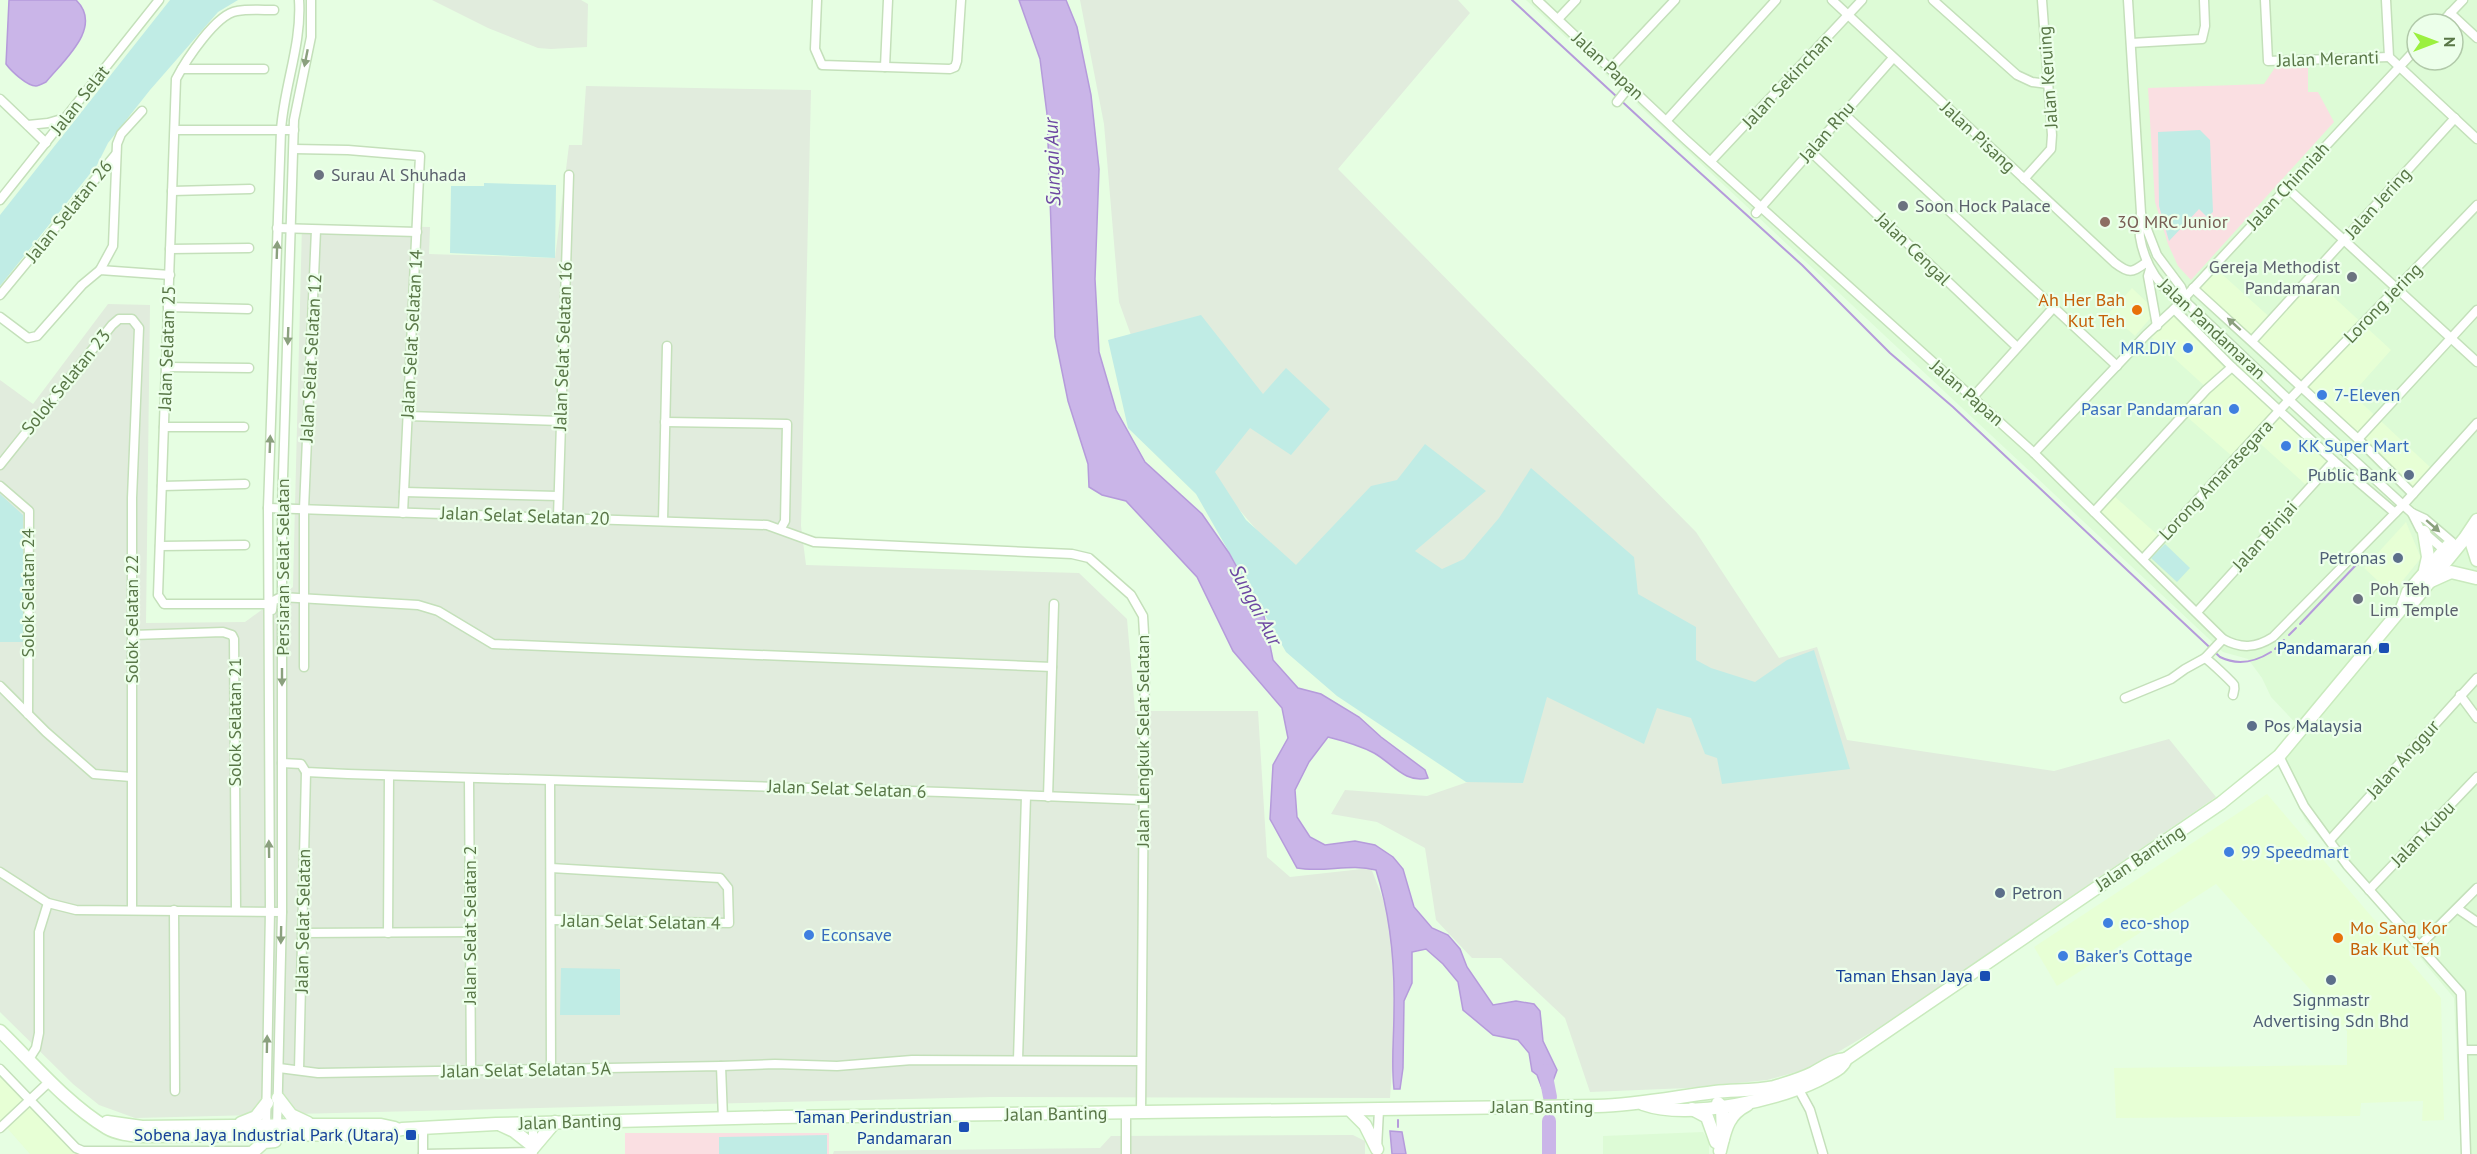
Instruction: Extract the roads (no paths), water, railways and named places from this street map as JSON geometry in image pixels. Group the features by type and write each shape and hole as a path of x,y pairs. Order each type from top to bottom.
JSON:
{"main road":[{"path":"2474,525 2472,544 2477,560"},
{"name":"Jalan Banting","path":"0,1031 77,1106 107,1128 127,1135 143,1136 271,1130 381,1134 402,1129 496,1124 828,1116 1597,1107 1642,1104 1653,1099 1682,1098 1708,1093 1760,1096 1798,1088 1843,1066 1846,1059 2221,803 2279,756 2402,608 2412,602 2426,578 2474,525"},
{"path":"2421,529 2428,557 2426,578 2451,572 2477,574"},
{"path":"2451,549 2477,574"},
{"path":"1719,1146 1731,1116 1738,1110 1760,1096 1837,1060 1846,1059"},
{"path":"1642,1104 1656,1109 1691,1109 1760,1096"},
{"path":"1682,1098 1711,1099 1718,1105 1719,1146"},
{"path":"231,1126 256,1117 272,1100 311,1130 291,1141 264,1142 254,1153"},
{"path":"1691,1109 1707,1117 1719,1146"},
{"path":"1350,1110 1365,1125 1377,1152"},
{"name":"Jalan Banting","path":"96,1119 133,1126 231,1126 271,1130"},
{"path":"496,1124 514,1131 533,1150 555,1122"}],"street":[{"name":"Jalan Selat","path":"0,200 159,0"},
{"name":"Persiaran Selat Selatan","path":"271,1130 268,508 281,130 299,29 299,0"},
{"name":"Persiaran Selat Selatan","path":"272,1100 279,1068 282,912 282,509 294,120 311,36 311,0"},
{"path":"817,0 814,49 819,61 829,66 950,69 955,67 961,0"},
{"path":"885,67 888,0"},
{"name":"Jalan Papan","path":"1537,0 1610,69 1626,90 1667,120 1759,210 2034,453 2197,612 2220,642"},
{"path":"1558,19 1576,0"},
{"path":"1610,69 1675,0"},
{"path":"1667,120 1776,0"},
{"name":"Jalan Pisang","path":"1832,0 2126,271 2132,272 2149,265"},
{"name":"Jalan Sekinchan","path":"1711,161 1862,0"},
{"path":"1933,0 2017,75 2032,82 2048,84"},
{"path":"2034,0 2043,4"},
{"name":"Jalan Pandamaran","path":"2128,0 2141,213 2139,235 2149,265 2172,295 2184,300 2403,505 2412,513 2425,519 2451,549"},
{"path":"2131,43 2202,39 2205,26 2204,0"},
{"name":"Jalan Meranti","path":"2265,0 2268,61 2389,57"},
{"path":"2386,0 2389,57 2477,139"},
{"path":"2451,12 2463,0"},
{"name":"Jalan Keruing","path":"2024,179 2051,149 2043,4"},
{"name":"Jalan Selatan 25","path":"267,604 164,604 158,595 176,79 204,38 226,15 236,11 274,10"},
{"path":"2465,27 2477,38"},
{"name":"Jalan Rhu","path":"1759,210 1893,58"},
{"name":"Jalan Chinniah","path":"2034,453 2184,300 2286,186 2405,61"},
{"path":"182,69 264,69"},
{"path":"1617,102 1626,90"},
{"path":"4,103 46,143"},
{"path":"0,317 24,336 28,338 37,336 82,285 100,270 113,246 116,154 121,134 142,111"},
{"path":"1843,113 2117,366"},
{"path":"28,125 65,118"},
{"name":"Jalan Jering","path":"2252,341 2455,118"},
{"path":"175,130 294,130"},
{"name":"Jalan Selat Selatan 14","path":"294,149 348,150 420,156 403,513"},
{"name":"Jalan Cengal","path":"1810,151 2017,347"},
{"name":"Jalan Selatan 26","path":"0,295 116,154"},
{"name":"Jalan Selat Selatan 16","path":"558,517 569,175"},
{"path":"2286,186 2477,362"},
{"path":"172,191 250,189"},
{"name":"Lorong Jering","path":"2289,400 2477,205"},
{"path":"2141,213 2157,255 2181,287 2184,300"},
{"path":"278,228 417,232"},
{"name":"Jalan Selat Selatan 12","path":"304,667 304,509 316,230"},
{"path":"171,249 249,248"},
{"path":"2149,265 2148,276 2157,326"},
{"path":"100,270 170,275"},
{"path":"2193,288 2358,439 2414,494"},
{"path":"168,307 248,309"},
{"path":"1973,397 2054,307"},
{"path":"2174,309 2232,367 2334,461 2395,513"},
{"path":"2358,439 2477,310"},
{"name":"Solok Selatan 23","path":"0,465 112,325 119,319 132,320 139,328"},
{"name":"Solok Selatan 22","path":"132,910 132,498 139,328"},
{"path":"663,521 667,346"},
{"path":"166,367 249,368"},
{"path":"2094,512 2206,390 2232,367"},
{"name":"Lorong Amarasegara","path":"2143,559 2289,400"},
{"path":"408,416 560,421"},
{"path":"665,422 787,424 784,521 781,528"},
{"path":"2125,698 2171,680 2207,656 2220,642 2247,647 2262,644 2273,637 2414,494 2477,423"},
{"path":"164,426 244,427"},
{"name":"Jalan Binjai","path":"2197,612 2334,461"},
{"path":"162,486 245,484"},
{"name":"Solok Selatan 24","path":"0,486 28,511 28,714"},
{"path":"404,492 558,496"},
{"name":"Jalan Selat Selatan 20","path":"268,508 767,525 781,528"},
{"path":"2412,513 2421,529 2451,549"},
{"name":"Jalan Lengkuk Selat Selatan","path":"781,528 814,542 1072,554 1089,558 1131,595 1143,616 1145,651 1141,1113"},
{"path":"160,546 245,545"},
{"path":"267,635 272,625 272,603 276,598 281,597 418,605 438,611 493,644 1052,667"},
{"path":"1048,797 1054,604"},
{"name":"Solok Selatan 21","path":"133,635 224,632 232,635 234,639 236,910"},
{"path":"2207,656 2216,664 2222,675 2233,683 2235,688 2233,695"},
{"name":"Jalan Anggur","path":"2330,840 2477,678"},
{"path":"0,686 94,774 131,777"},
{"path":"2460,695 2477,718"},
{"path":"2279,756 2304,806 2330,840 2369,890 2461,993 2466,1154"},
{"name":"Jalan Selat Selatan 6","path":"282,763 301,764 306,772 390,776 1143,801"},
{"name":"Jalan Selat Selatan","path":"299,1070 306,772"},
{"path":"388,933 390,776"},
{"name":"Jalan Kubu","path":"2369,890 2477,777"},
{"name":"Jalan Selat Selatan 2","path":"470,779 471,1071"},
{"path":"550,782 551,1069"},
{"path":"1143,789 1127,800 1143,815"},
{"path":"1018,1060 1026,796"},
{"name":"Jalan Selat Selatan 4","path":"551,868 720,878 728,888 729,923 551,921"},
{"path":"0,872 48,903 76,910 282,912"},
{"path":"2419,946 2477,888"},
{"path":"29,1059 36,1048 39,1033 39,932 48,903"},
{"path":"2458,909 2477,922"},
{"path":"174,910 175,1091"},
{"path":"302,933 471,932"},
{"path":"2464,1050 2477,1050"},
{"name":"Jalan Selat Selatan 5A","path":"279,1068 318,1073 775,1064 837,1066 912,1060 1141,1061"},
{"path":"721,1066 723,1119"},
{"path":"0,1069 76,1148 83,1151 254,1153"},
{"path":"0,1128 50,1081"},
{"path":"1798,1088 1810,1110 1823,1154"},
{"path":"1377,1152 1379,1110"},
{"path":"1126,1113 1126,1154"},
{"path":"2465,1119 2477,1119"},
{"path":"423,1128 423,1154 479,1153 533,1150 533,1123"}],"water":[{"path":"9,0 76,0 83,10 86,21 78,43 46,82 38,86 24,81 6,64"},
{"path":"1019,0 1066,0 1077,27 1091,95 1099,169 1095,279 1099,352 1116,410 1145,462 1202,514 1229,553 1264,616 1273,660 1298,688 1321,694 1359,717 1381,737 1425,770 1428,778 1412,778 1368,750 1328,737 1309,762 1295,790 1297,817 1310,837 1325,845 1355,841 1375,845 1393,857 1403,869 1414,907 1432,928 1448,935 1460,949 1467,967 1493,1005 1516,1001 1534,1004 1540,1011 1543,1041 1557,1070 1550,1089 1542,1088 1537,1075 1532,1071 1529,1053 1518,1040 1493,1035 1463,1010 1458,982 1426,949 1412,952 1412,983 1404,1001 1403,1068 1400,1089 1394,1089 1392,958 1385,904 1376,870 1356,867 1297,868 1270,819 1273,765 1288,738 1282,708 1233,651 1197,577 1126,501 1102,495 1089,487 1088,464 1068,401 1055,337 1047,114 1040,59"},
{"path":"1390,1131 1402,1132 1406,1154 1392,1154"}],"waterway":[{"path":"1512,0 1802,265 1890,353 1953,407 2220,657 2246,662 2271,652"},
{"path":"2300,624 2356,565 2371,560"},
{"path":"2289,635 2296,628"},
{"path":"2275,649 2284,640"},
{"name":"Sungai Aur","path":"1545,1071 1550,1097"},
{"path":"1398,1120 1398,1127"},
{"name":"Sungai Aur","path":"1549,1121 1549,1154"}],"place":[{"name":"Surau Al Shuhada","path":"319,175"},
{"name":"Soon Hock Palace","path":"1903,206"},
{"name":"3Q MRC Junior","path":"2105,222"},
{"name":"Gereja Methodist Pandamaran","path":"2352,277"},
{"name":"Ah Her Bah Kut Teh","path":"2137,310"},
{"name":"MR.DIY","path":"2188,348"},
{"name":"7-Eleven","path":"2322,395"},
{"name":"Pasar Pandamaran","path":"2234,409"},
{"name":"KK Super Mart","path":"2286,446"},
{"name":"Public Bank","path":"2409,475"},
{"name":"Petronas","path":"2398,558"},
{"name":"Poh Teh Lim Temple","path":"2358,599"},
{"name":"Pandamaran","path":"2384,648"},
{"name":"Pos Malaysia","path":"2252,726"},
{"name":"99 Speedmart","path":"2229,852"},
{"name":"Petron","path":"2000,893"},
{"name":"eco-shop","path":"2108,923"},
{"name":"Econsave","path":"809,935"},
{"name":"Mo Sang Kor Bak Kut Teh","path":"2338,938"},
{"name":"Baker's Cottage","path":"2063,956"},
{"name":"Taman Ehsan Jaya","path":"1985,976"},
{"name":"Signmastr Advertising Sdn Bhd","path":"2331,980"},
{"name":"Taman Perindustrian Pandamaran","path":"964,1127"},
{"name":"Sobena Jaya Industrial Park (Utara)","path":"411,1135"}]}
